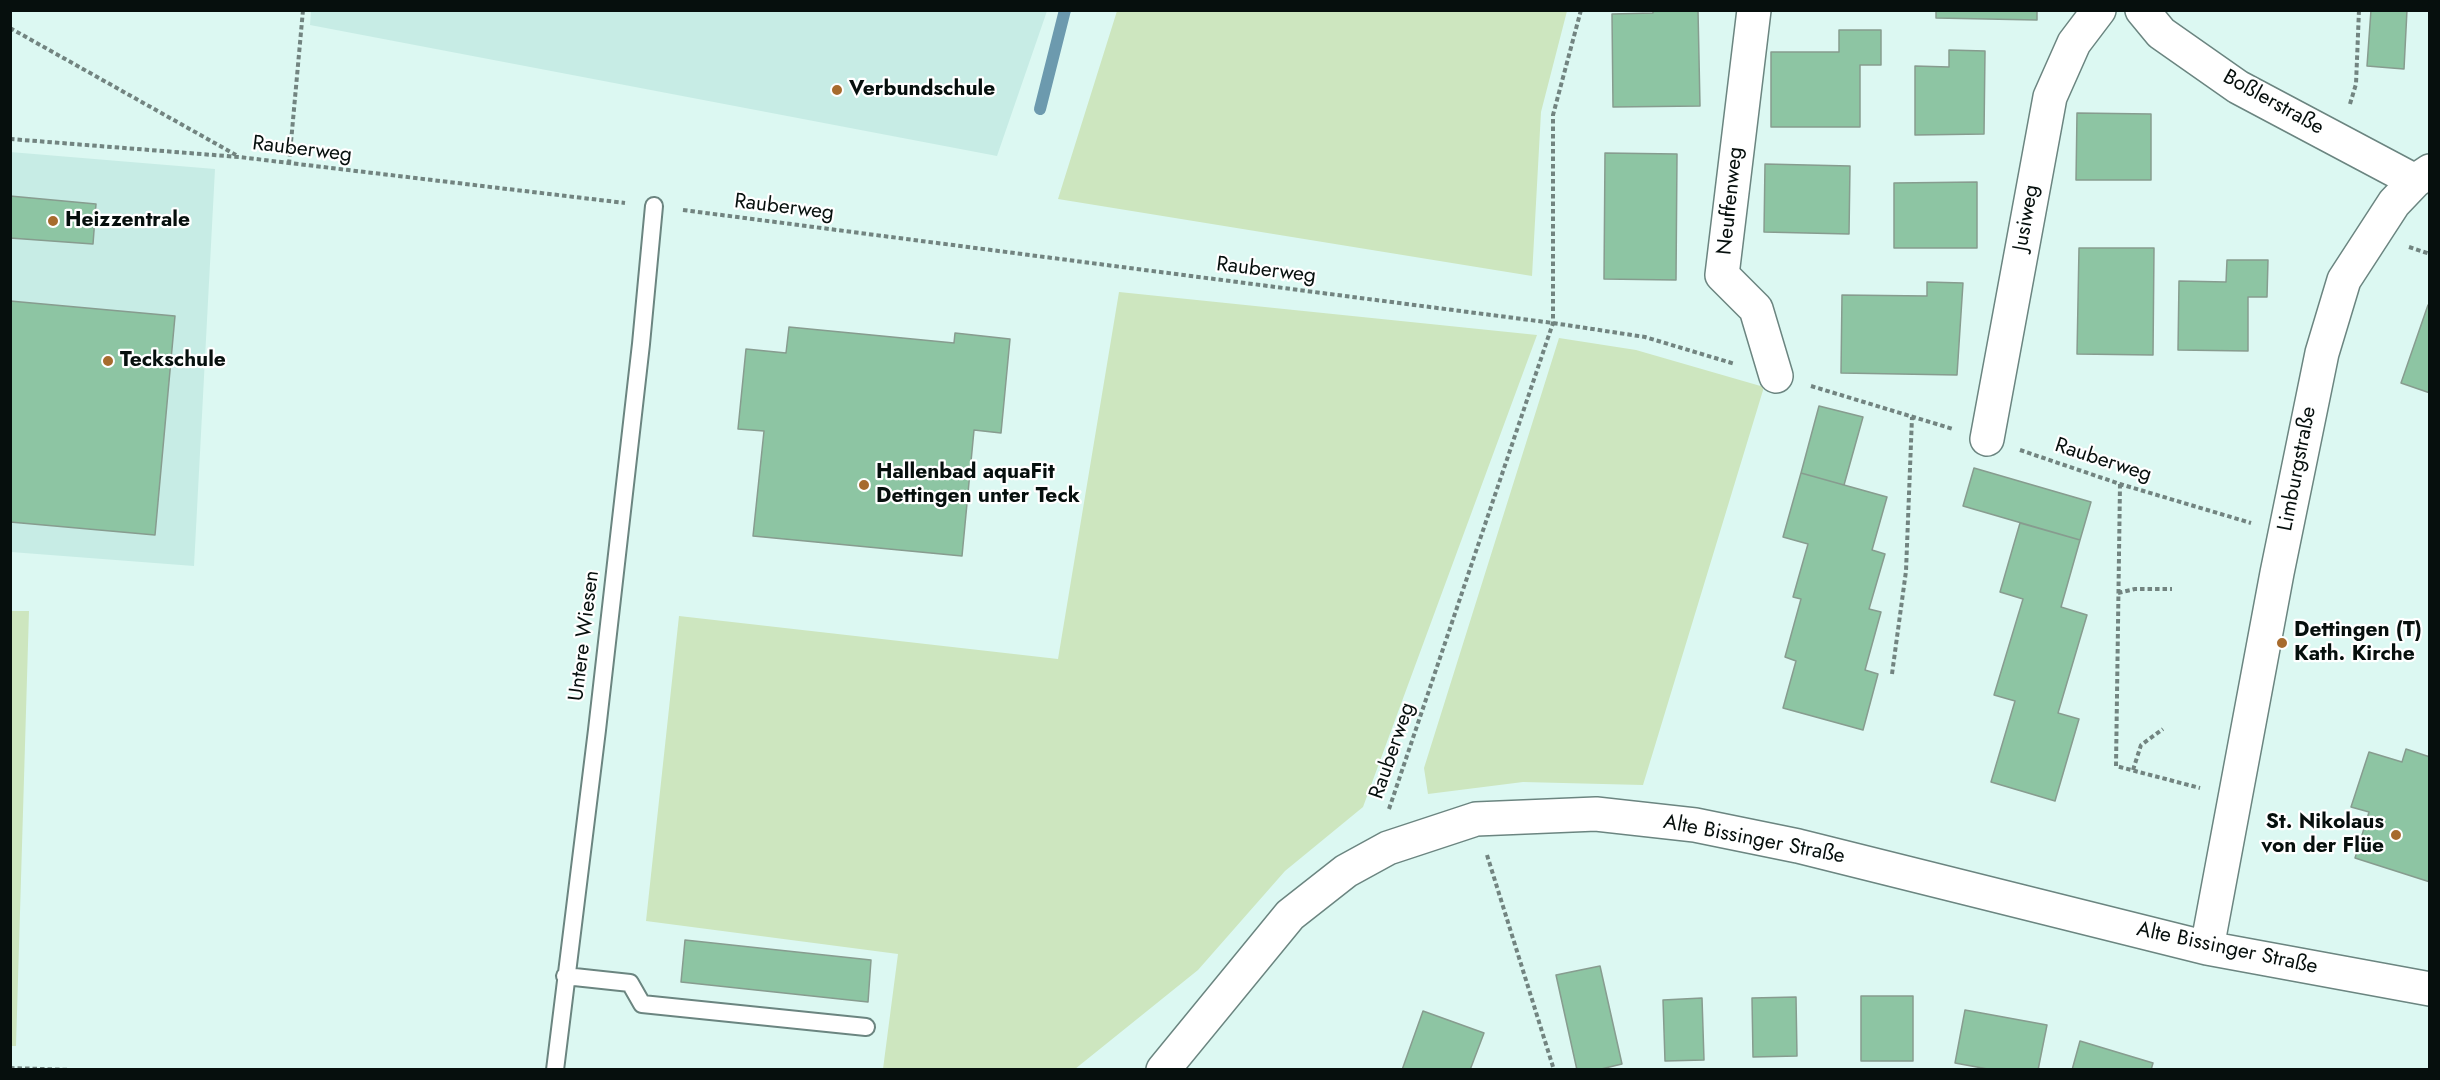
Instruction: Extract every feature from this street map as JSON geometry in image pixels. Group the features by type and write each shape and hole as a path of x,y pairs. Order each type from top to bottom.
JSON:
{"street":[{"name":"Neuffenweg","path":"1754,10 1722,275 1756,309 1776,376"},
{"name":"Jusiweg","path":"1987,439 2050,97 2074,43 2098,10"},
{"name":"Boßlerstraße","path":"2142,10 2161,33 2238,87 2340,139 2422,176"},
{"name":"Limburgstraße","path":"2208,948 2285,536 2322,353 2344,280 2394,203 2422,176"},
{"name":"Alte Bissinger Straße","path":"1163,1070 1290,915 1346,871 1388,848 1476,819 1596,814 1695,825 1810,849 2208,948 2430,990"}],"lane":[{"name":"Untere Wiesen","path":"555,1070 597,730 641,344 654,206"},
{"path":"566,976 630,983 642,1004 866,1027"}],"path":[{"path":"289,164 303,10"},
{"path":"1553,323 1553,115 1581,10"},
{"path":"2340,139 2356,84 2359,10"},
{"path":"10,28 239,157"},
{"name":"Rauberweg","path":"10,139 239,157 654,206 1553,323 1645,338 1987,439 2285,536"},
{"name":"Rauberweg","path":"1388,848 1385,819 1553,323"},
{"path":"1892,674 1906,571 1912,417"},
{"path":"2120,484 2116,766 2236,797"},
{"path":"2118,593 2135,589 2172,589"},
{"path":"2133,770 2141,745 2163,729"},
{"path":"1476,819 1554,1070"},
{"path":"10,1068 73,1070"}],"shaded area":[{"name":"Verbundschule","path":"311,10 1047,11 997,156 310,25"},
{"name":"Teckschule","path":"10,152 215,169 194,566 11,552"}],"green space":[{"path":"1117,11 1567,11 1541,112 1532,276 1058,199"},
{"path":"1119,292 1537,335 1363,807 1285,871 1198,970 1075,1069 883,1069 898,954 646,921 679,616 1058,659"},
{"path":"1559,338 1636,350 1764,387 1643,785 1523,782 1428,794 1424,768"},
{"path":"11,611 29,611 16,1046 10,1046"}],"building":[{"path":"1653,10 1698,10 1700,106 1613,107 1612,14 1653,13"},
{"path":"1936,10 2037,10 2037,20 1936,18"},
{"path":"2371,10 2407,10 2404,69 2367,66"},
{"path":"1839,30 1881,30 1881,65 1860,65 1860,127 1771,127 1771,52 1839,52"},
{"path":"1949,50 1985,51 1984,134 1915,135 1915,66 1949,67"},
{"path":"2077,113 2151,114 2151,180 2076,180"},
{"path":"1605,153 1677,154 1676,280 1604,279"},
{"path":"1765,164 1850,166 1849,234 1764,232"},
{"path":"1977,182 1977,248 1894,248 1894,183"},
{"name":"Heizzentrale","path":"10,196 96,204 93,244 10,238"},
{"path":"2079,248 2154,248 2153,355 2077,354"},
{"path":"2227,260 2268,260 2267,297 2248,297 2248,351 2178,350 2179,281 2226,282"},
{"path":"1927,282 1963,283 1957,375 1841,373 1842,295 1927,296"},
{"path":"10,301 175,316 155,535 10,522"},
{"path":"2428,305 2430,306 2430,393 2401,383"},
{"name":"Hallenbad aquaFit Dettingen unter Teck","path":"789,327 954,343 955,333 1010,339 1001,433 974,430 962,556 753,536 764,431 738,429 746,349 786,353"},
{"path":"1819,406 1863,417 1844,485 1801,473"},
{"path":"1974,468 2091,502 2080,540 1963,506"},
{"path":"1801,473 1887,497 1872,550 1885,554 1869,609 1881,612 1865,670 1878,674 1863,730 1783,708 1796,661 1785,657 1801,599 1793,597 1808,544 1783,537"},
{"path":"2020,523 2080,540 2061,607 2087,615 2058,713 2079,719 2055,801 1991,782 2015,701 1994,695 2023,599 2000,592"},
{"name":"St. Nikolaus von der Flüe","path":"2406,749 2430,757 2430,882 2355,858 2369,812 2351,807 2369,752 2402,762"},
{"path":"685,940 871,960 868,1002 681,982"},
{"path":"1600,966 1622,1064 1597,1070 1577,1070 1556,975"},
{"path":"1861,996 1913,996 1913,1061 1861,1061"},
{"path":"1796,997 1797,1056 1753,1057 1752,998"},
{"path":"1702,998 1704,1060 1665,1061 1663,1000"},
{"path":"1965,1010 2047,1025 2038,1070 1993,1070 1955,1063"},
{"path":"1423,1011 1484,1033 1470,1070 1402,1070"},
{"path":"2080,1041 2153,1063 2151,1070 2072,1070"}],"waterway":[{"path":"1040,109 1065,10"}],"place":[{"name":"Verbundschule","path":"837,90"},
{"name":"Heizzentrale","path":"53,221"},
{"name":"Teckschule","path":"108,361"},
{"name":"Hallenbad aquaFit Dettingen unter Teck","path":"864,485"},
{"name":"Dettingen (T) Kath. Kirche","path":"2282,643"},
{"name":"St. Nikolaus von der Flüe","path":"2396,835"}]}
